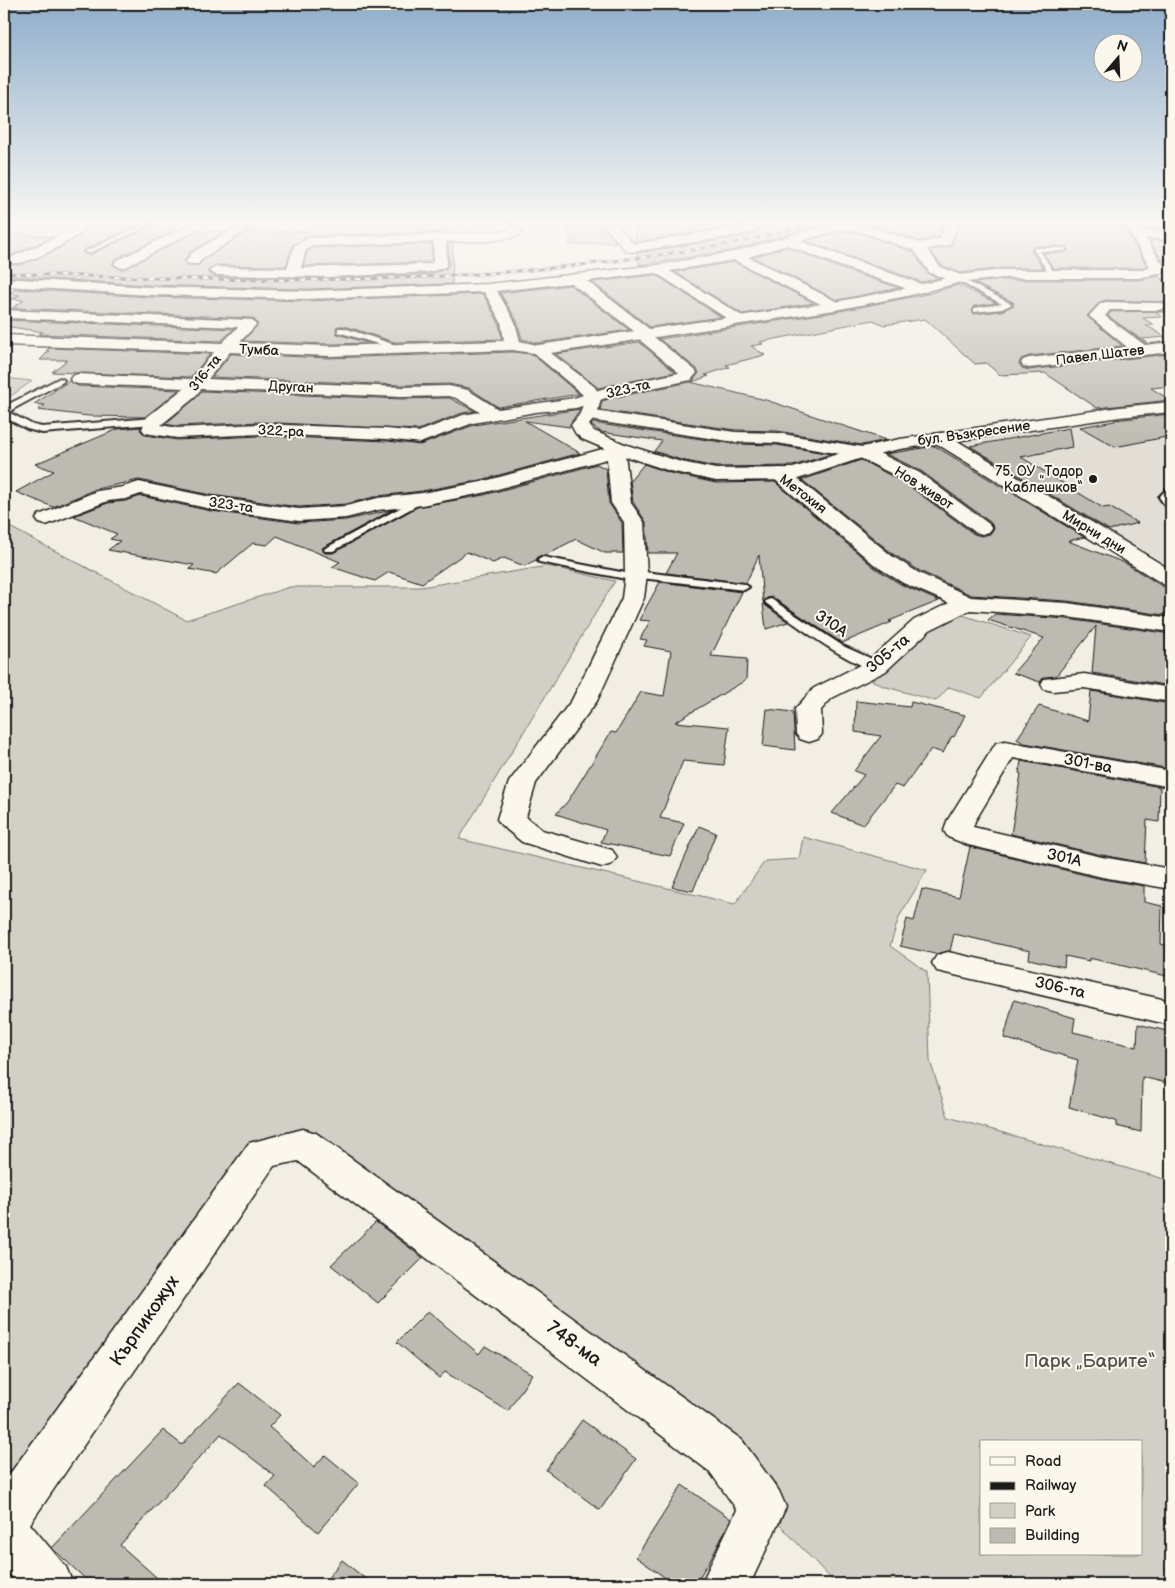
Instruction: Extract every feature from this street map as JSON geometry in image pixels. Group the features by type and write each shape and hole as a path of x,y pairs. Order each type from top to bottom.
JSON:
{"street":[{"path":"494,298 508,322 514,345 538,350 835,306 873,298"},
{"path":"600,298 647,334"},
{"path":"704,298 739,320"},
{"path":"819,298 835,306"},
{"path":"1141,350 1096,316 1106,306 1158,306"},
{"name":"316-та","path":"4,314 244,322 249,325 224,349 188,394 153,421"},
{"name":"323-та","path":"420,438 469,419 536,407 576,403 591,406 608,392 685,377 689,373 646,338 647,334"},
{"name":"Тумба","path":"4,340 224,349 330,351 514,345"},
{"name":"Павел Шатев","path":"1029,363 1171,348"},
{"path":"538,350 589,391 591,406 736,437 777,438 863,452"},
{"name":"Друган","path":"78,379 196,382 402,392 448,390 462,394 497,415"},
{"name":"Метохия","path":"591,406 580,425 582,430 618,450 677,467 716,475 780,474 884,561 911,578 967,603 1067,610 1171,625"},
{"name":"бул. Възкресение","path":"780,474 795,474 863,452 940,438 1120,412 1171,407"},
{"name":"322-ра","path":"153,421 151,429 176,433 260,429 387,434 420,438"},
{"name":"Мирни дни","path":"940,438 1171,579"},
{"path":"602,857 532,836 511,819 523,782 584,701 633,598 636,576 634,522 621,503 618,450"},
{"name":"323-та","path":"46,519 104,495 126,493 139,488 211,503 299,515 346,512 378,504 422,499 483,487 618,450"},
{"name":"Нов живот","path":"863,452 913,477 982,528"},
{"name":"305-та","path":"809,734 808,709 823,693 877,666 922,625 967,603"},
{"path":"1053,684 1084,681 1171,695"},
{"name":"301-ва","path":"958,832 961,822 1006,748 1171,779"},
{"name":"301А","path":"958,832 968,836 1073,860 1171,879"},
{"name":"306-та","path":"948,963 1171,1013"},
{"name":"Кърпикожух","path":"4,1521 262,1154 303,1144"},
{"name":"748-ма","path":"303,1144 726,1456 763,1507 725,1584"},
{"path":"4,1530 49,1584"}],"lane":[{"path":"977,310 1002,307 1008,304 996,298"},
{"path":"341,330 401,348"},
{"path":"60,380 10,407 5,414 30,428 42,430 153,421"},
{"path":"1171,490 1164,497 1171,506"},
{"name":"323-та","path":"329,549 422,499"},
{"path":"543,560 636,576 744,587"},
{"name":"310А","path":"771,602 839,650 877,666"}],"shaded area":[{"name":"75. ОУ „Тодор Каблешков“","path":"1171,413 1171,566 1074,514 955,443 1133,417"}],"green space":[{"path":"4,378 32,381 4,401"},
{"name":"Парк „Барите“","path":"4,524 186,620 290,587 421,587 548,566 615,581 459,839 735,904 765,861 799,859 803,837 927,870 899,917 890,946 927,972 930,1061 948,1117 1171,1181 1171,1584 836,1584 763,1507 303,1144 262,1154 4,1521"},
{"path":"950,611 1031,637 981,698 949,687 936,701 883,686 862,675"}],"building":[{"path":"193,298 307,301 380,298 485,298 499,323 502,339 394,342 345,326 338,326 336,328 337,334 368,343 330,344 243,341 258,325 253,318 12,308 24,300 12,299"},
{"path":"503,298 587,298 629,330 537,343 522,339 517,321"},
{"path":"613,298 692,298 721,317 650,327"},
{"path":"717,298 804,298 814,303 742,314"},
{"path":"906,298 986,298 996,303 974,306 972,312 974,314 1002,311 1014,305 1013,302 1005,298 1171,298 1171,312 1156,312 1162,317 1143,318 1154,325 1146,325 1165,337 1142,339 1148,343 1146,343 1108,316 1111,312 1163,311 1167,307 1165,302 1106,300 1100,302 1087,316 1122,346 1029,356 1021,359 1019,364 1022,368 1029,370 1168,354 1171,356 1171,386 1151,388 1170,400 1097,408 1045,373 1000,375 986,363 975,364 925,319 884,325 873,320 760,342 763,344 751,346 765,355 726,365 730,367 705,375 709,376 692,382 699,373 697,369 659,339 835,312"},
{"path":"4,320 234,329 221,341 39,334 43,332 4,326"},
{"path":"639,342 675,372 598,388 556,354"},
{"path":"49,348 210,354 191,377 52,372 67,360 40,360 49,351 46,351"},
{"path":"513,352 532,354 579,394 498,407 469,388 449,384 402,385 212,377 231,354 330,358"},
{"path":"69,381 78,386 179,390 145,417 89,416 38,410 45,405 34,404"},
{"path":"690,382 766,400 886,440 862,445 777,431 735,430 600,410 602,401"},
{"path":"202,391 402,399 449,398 475,411 462,413 418,430 260,422 177,426 165,424"},
{"path":"580,409 570,427 525,421 580,453 481,480 422,491 378,496 346,504 299,507 211,495 139,480 96,489 53,507 16,492 54,471 35,464 118,429 141,427 140,430 145,435 177,440 260,436 387,441 420,445 474,425"},
{"path":"1171,414 1171,436 1115,447 1080,427 1114,420"},
{"path":"593,423 735,444 777,445 831,454 793,466 716,467 681,460 654,451 662,441 601,432 591,425"},
{"path":"1069,428 1072,447 1021,457 1103,508 1109,507 1138,523 1109,530 970,446"},
{"path":"935,446 1084,537 1068,541 1125,563 1162,586 1171,588 1171,616 1067,601 971,595 920,571 893,554 802,480 861,460 905,483 974,534 981,536 990,534 994,528 990,522 921,471 886,454"},
{"path":"597,464 606,469 609,503 622,523 623,553 605,553 576,539 545,555 539,556 536,560 524,566 504,558 493,563 467,552 422,583 389,572 375,581 332,567 340,562 277,536 267,545 253,543 216,574 189,569 194,565 108,550 120,541 110,539 117,534 74,516 108,503 126,501 141,496 211,511 299,523 346,520 392,510 322,548 325,553 333,553 417,507 484,495"},
{"path":"644,464 670,473 716,483 775,482 875,568 902,585 939,601 889,621 892,622 842,643 772,597 767,598 763,602 759,555 746,583 666,573 677,553 648,553 646,522 633,502 630,481"},
{"path":"660,582 742,592 711,656 747,659 746,680 675,722 729,727 724,765 683,761 660,818 684,823 670,856 601,842 606,830 556,814 568,801 611,732 616,733 641,692 664,696 671,651 644,646 647,640 640,639 650,621 639,620"},
{"path":"763,603 766,606 788,622 766,629"},
{"path":"995,614 1067,619 1171,634 1171,686 1092,673 1096,626 1056,676 1044,677 1040,682 1013,673 1044,638 988,620"},
{"path":"1091,691 1171,704 1171,769 1024,743 1017,739 1039,706 1088,721"},
{"path":"856,701 910,707 911,702 965,715 954,737 952,736 943,753 931,749 903,788 895,785 863,825 832,813 864,775 854,771 881,736 855,732"},
{"path":"767,709 793,712 795,750 763,746"},
{"path":"1021,761 1160,787 1159,822 1147,820 1145,863 1011,834 1021,774 1019,773"},
{"path":"699,826 716,833 693,891 672,887"},
{"path":"970,847 1102,879 1144,886 1144,902 1162,906 1161,944 1171,947 1171,977 1089,958 1089,961 1065,956 1064,967 1029,959 1030,951 954,934 950,951 935,954 900,946 907,919 914,921 922,889 959,897"},
{"path":"1014,1000 1075,1018 1073,1032 1137,1047 1138,1024 1171,1032 1171,1084 1142,1077 1141,1132 1116,1126 1116,1121 1069,1107 1078,1060 1004,1038"},
{"path":"376,1222 423,1258 378,1303 331,1265"},
{"path":"428,1311 479,1354 485,1346 532,1374 508,1411 445,1372 439,1378 397,1342"},
{"path":"239,1383 280,1415 269,1427 314,1467 325,1455 359,1483 318,1532 266,1486 275,1476 221,1434 120,1545 164,1584 91,1584 52,1548 163,1430 182,1445"},
{"path":"582,1420 636,1459 600,1510 546,1470"},
{"path":"682,1485 731,1519 695,1584 674,1584 636,1557"},
{"path":"342,1560 372,1584 323,1584"}],"place":[{"name":"75. ОУ „Тодор Каблешков“","path":"1093,479"}]}
